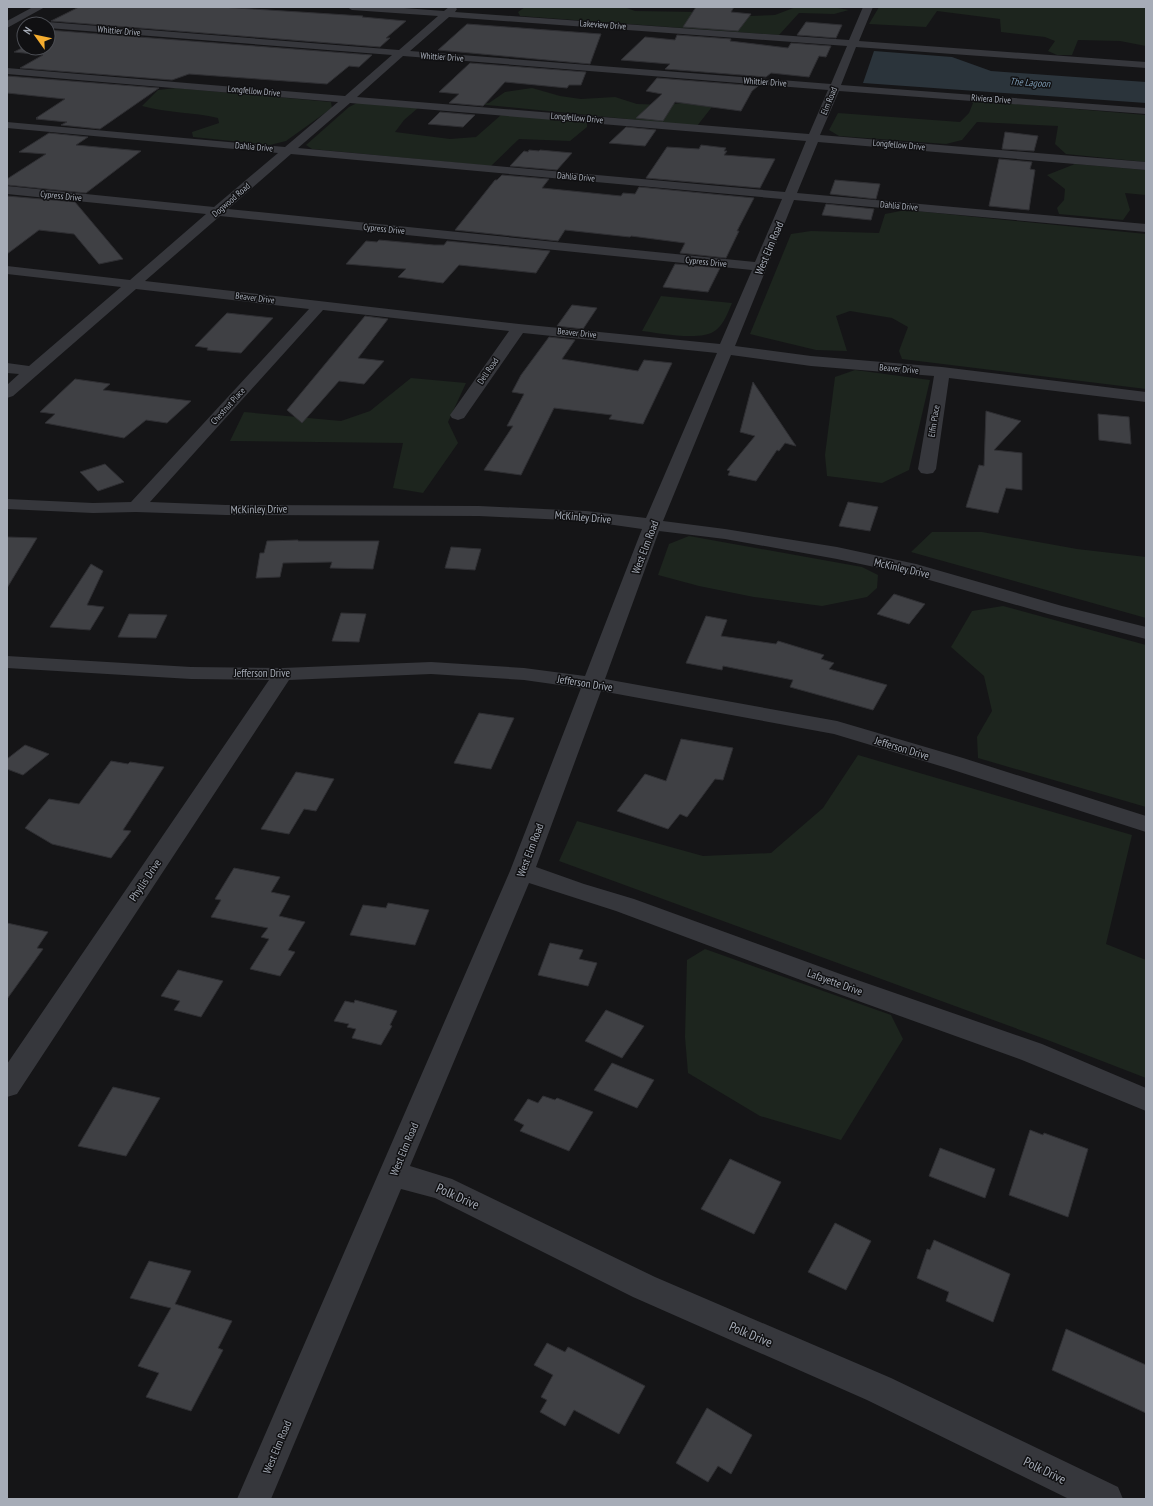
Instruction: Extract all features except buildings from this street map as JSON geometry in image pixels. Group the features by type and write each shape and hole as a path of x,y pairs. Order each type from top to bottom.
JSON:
{"street":[{"path":"8,23 40,7"},
{"name":"Lakeview Drive","path":"352,7 451,10 854,43"},
{"name":"Elm Road","path":"790,196 868,7"},
{"name":"Dogwood Road","path":"7,394 451,10"},
{"name":"Whittier Drive","path":"56,27 835,87"},
{"path":"854,43 1146,65"},
{"name":"Longfellow Drive","path":"7,70 1146,166"},
{"name":"Riviera Drive","path":"835,87 1146,111"},
{"name":"Dahlia Drive","path":"7,125 678,187 1146,228"},
{"name":"Cypress Drive","path":"7,190 760,267"},
{"name":"West Elm Road","path":"254,1499 394,1174 522,871 594,684 653,524 790,196"},
{"name":"Beaver Drive","path":"7,270 519,328 694,345 811,361 942,372 1146,397"},
{"name":"Chestnut Place","path":"136,507 320,305"},
{"name":"Dell Road","path":"458,415 519,328"},
{"path":"7,368 32,372"},
{"name":"Elfin Place","path":"927,469 942,372"},
{"name":"McKinley Drive","path":"7,504 93,508 136,507 226,510 297,509 528,512 586,516 653,524 837,553 916,570 1055,610 1146,633"},
{"name":"Jefferson Drive","path":"7,662 184,672 283,674 431,668 524,674 594,684 837,728 955,763 1146,824"},
{"name":"Phyllis Drive","path":"7,1086 283,674"},
{"name":"Lafayette Drive","path":"522,871 575,890 625,905 834,982 1032,1052 1146,1100"},
{"name":"Polk Drive","path":"394,1174 442,1188 644,1287 879,1390 1106,1499"}],"shaded area":[{"path":"525,7 624,7 635,11 698,12 718,17 775,15 796,7 832,7 849,10 834,14 799,13 779,35 520,16 518,12"},
{"path":"879,7 1146,7 1146,46 1120,41 1078,40 1072,55 1057,55 1048,51 1055,41 1045,37 1001,32 1000,19 937,11 926,27 869,24"},
{"path":"176,88 331,102 332,108 286,141 270,145 193,137 192,132 219,123 218,118 142,106 158,90"},
{"path":"532,88 560,96 581,99 615,97 637,104 666,105 719,98 697,126 477,104 489,103 505,92"},
{"path":"969,100 1146,115 1146,162 1066,154 1055,144 1058,126 977,122 962,140 946,144 839,136 829,130 838,113 960,122 969,113 973,103"},
{"path":"357,103 418,108 404,120 395,132 450,139 476,137 501,115 587,122 587,127 570,141 519,139 491,166 312,149 306,145 349,107"},
{"path":"1075,164 1146,170 1146,195 1125,193 1130,210 1123,220 1059,214 1057,208 1064,200 1065,189 1047,175"},
{"path":"906,210 1146,234 1146,389 902,359 899,351 908,327 892,318 850,311 836,316 847,351 816,350 750,334 791,234 811,231 879,233 885,214"},
{"path":"661,296 732,303 726,318 721,325 709,334 701,336 680,336 642,331"},
{"path":"855,370 930,380 909,470 882,483 827,476 825,455 835,377"},
{"path":"411,378 466,383 448,422 458,443 423,493 393,488 403,443 230,441 244,412 341,421 370,411"},
{"path":"932,532 982,532 1077,549 1146,557 1146,618 911,552"},
{"path":"689,536 862,567 878,575 877,588 867,597 822,606 754,597 699,586 658,575 669,544"},
{"path":"1003,606 1146,645 1146,807 978,758 977,737 992,711 984,676 951,647 972,611"},
{"path":"858,755 1132,835 1106,944 1146,960 1146,1078 1045,1039 559,861 577,821 703,856 771,853 823,808"},
{"path":"705,949 891,1015 903,1039 841,1140 760,1116 688,1073 685,1037 687,960"}],"water":[{"name":"The Lagoon","path":"874,51 952,57 991,71 1146,82 1146,103 863,83"}]}
